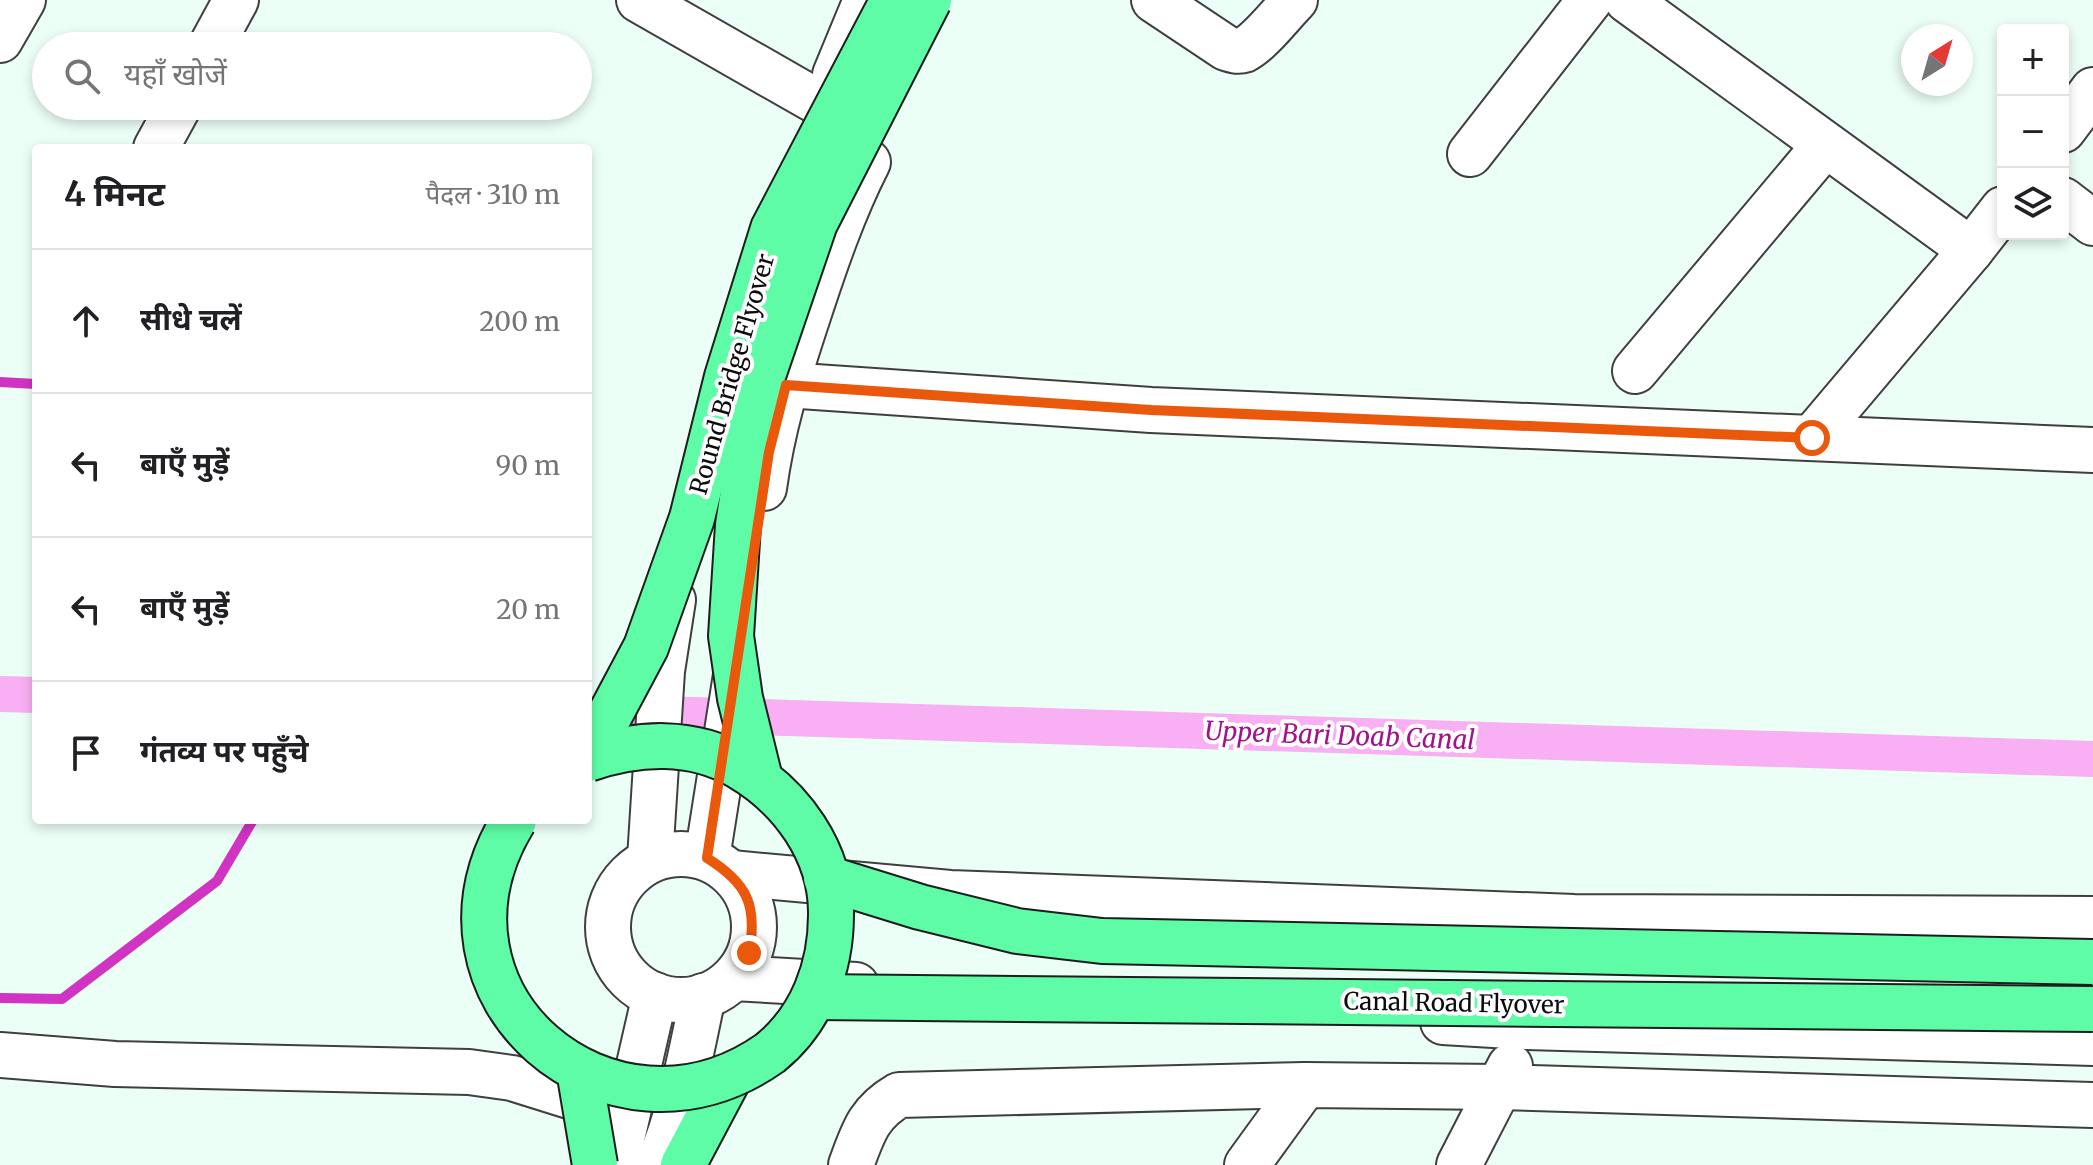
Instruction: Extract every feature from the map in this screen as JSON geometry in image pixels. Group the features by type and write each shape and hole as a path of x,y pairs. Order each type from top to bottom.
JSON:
{"main road":[{"name":"Round Bridge Flyover","path":"592,750 646,647 692,518 727,377 773,229 893,0"},
{"name":"Round Bridge Flyover","path":"760,779 740,698 731,636 738,525 759,387 815,223 929,0"},
{"name":"Round Bridge Flyover","path":"512,824 489,871 483,901 483,932 488,961 497,990 512,1017 531,1041 554,1061 609,1088 639,1094 670,1094 699,1090 728,1080 755,1065 778,1046 799,1023 814,997 825,969 831,939 831,908 826,878 817,849 802,823 783,799 760,779 719,758 675,746 645,746 592,757"},
{"path":"826,878 920,907 1017,931 1102,941 2093,962"},
{"name":"Canal Road Flyover","path":"814,997 2093,1009"},
{"path":"580,1076 595,1165"},
{"path":"683,1165 728,1080"}],"street":[{"path":"0,40 23,0"},
{"path":"219,32 236,0"},
{"path":"639,0 823,105"},
{"path":"650,859 662,671 702,438 746,266 811,135 866,0"},
{"path":"658,1165 687,1069 719,987 749,953 754,925 748,897 717,850 769,452 815,293 851,196 951,0"},
{"path":"1154,0 1235,51 1252,44 1295,0"},
{"path":"1470,154 1590,0"},
{"path":"1645,6 1825,145 1971,250"},
{"path":"2069,122 2093,90"},
{"path":"158,144 171,120"},
{"path":"1635,371 1825,145"},
{"path":"2069,205 2093,223"},
{"path":"1812,438 1997,217"},
{"path":"786,385 1151,410 2093,450"},
{"path":"702,438 769,452"},
{"path":"2093,919 1574,917 950,893 717,850 650,859 627,876 612,900 607,929 613,957 630,980 655,995 683,1000 719,987 1527,1027 2093,1043"},
{"path":"616,1165 655,995"},
{"path":"1459,1165 1527,1027"},
{"path":"0,1055 115,1064 469,1072 512,1078 627,1114"},
{"path":"1247,1165 1305,1085"},
{"path":"851,1165 870,1119 882,1105 899,1095 1305,1085 1500,1087 2093,1105"}],"waterway":[{"path":"0,382 32,384"},
{"name":"Upper Bari Doab Canal","path":"0,694 32,695"},
{"name":"Upper Bari Doab Canal","path":"631,713 2093,759"},
{"path":"0,998 62,999 217,881 251,824"}],"route":[{"path":"749,953 754,925 748,897 731,873 707,858 769,452 786,385 1151,410 1812,438"}]}
